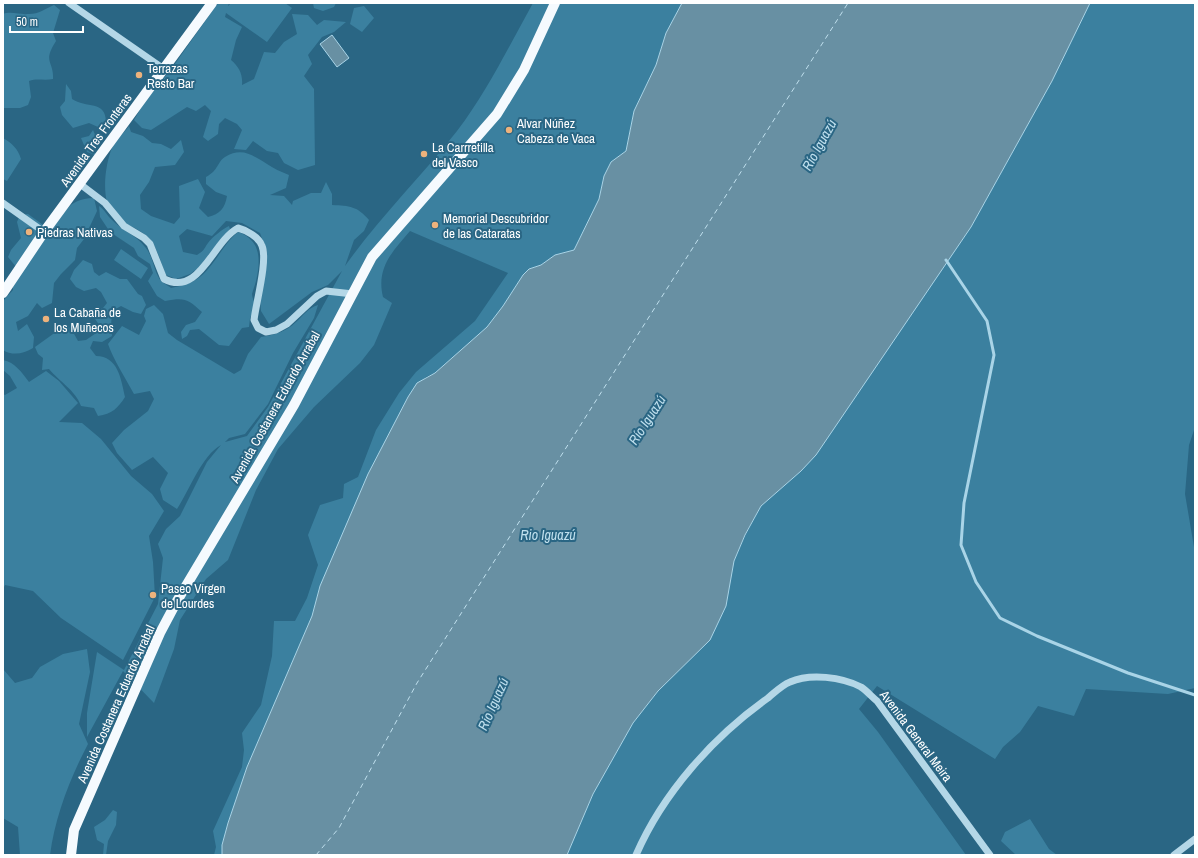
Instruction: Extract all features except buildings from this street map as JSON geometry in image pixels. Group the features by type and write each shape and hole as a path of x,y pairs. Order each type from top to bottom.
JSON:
{"main road":[{"name":"Avenida Tres Fronteras","path":"3,293 44,232 212,3"},
{"name":"Avenida Costanera Eduardo Arrabal","path":"70,855 74,830 160,633 177,601 294,405 372,257 497,114 524,70 555,3"}],"street":[{"path":"69,3 164,69"},
{"path":"80,184 105,203 124,226 144,238 150,244 164,279 173,284 186,281 198,274 229,233 238,228 247,230 262,245 264,260 254,320 258,328 266,332 276,330 287,324 317,296 326,291 353,294"},
{"path":"3,203 44,232"},
{"name":"Avenida General Meira","path":"636,855 646,832 676,786 712,746 750,710 790,682 815,677 841,679 862,688 877,701 990,855"},
{"path":"1174,855 1195,839"}],"shaded area":[{"path":"218,3 229,3 228,6 231,3 285,3 292,8 267,42 226,13 225,17 242,27 236,40 231,60 240,71 242,85 254,79 264,52 275,53 284,42 297,34 292,14 308,15 317,25 324,20 346,22 334,32 322,37 308,55 312,64 304,76 314,89 315,165 298,170 284,163 278,153 267,151 253,141 246,150 234,149 242,130 237,124 225,118 219,124 218,134 208,141 203,137 211,111 205,105 196,111 187,107 151,130 142,128 134,120 144,103 172,68"},
{"path":"313,3 336,3 334,7 323,11 314,8"},
{"path":"533,3 682,3 666,33 656,65 634,111 626,151 611,162 604,176 599,199 574,250 555,255 541,265 529,269 523,275 503,306 487,327 435,373 426,377 408,397 320,586 312,616 247,767 228,823 222,845 222,855 214,855 216,847 213,831 242,767 244,750 242,733 261,705 272,656 274,621 295,621 307,598 318,565 308,535 320,505 343,498 344,484 358,477 376,430 399,393 416,372 475,321 508,273 410,231 392,253 384,269 381,287 383,297 392,303 374,345 360,363 314,407 278,449 256,490 228,560 206,579 180,620 174,649 154,703 123,671 87,737 87,713 97,652 124,670 158,604 163,558 158,544 166,529 180,516 207,462 221,445 214,450 202,465 177,509 163,500 160,489 168,473 153,457 132,470 117,453 112,443 124,430 148,411 154,399 150,391 134,394 116,362 108,344 122,326 139,335 146,321 144,316 146,309 154,305 163,314 168,333 234,374 241,370 248,354 261,337 284,331 309,310 318,305 314,318 293,353 268,404 245,434 229,438 225,442 247,436 268,407 342,271 328,285 312,292 269,324 261,311 259,288 267,252 260,233 242,223 226,221 212,236 187,229 179,236 183,252 197,255 203,251 218,233 229,226 230,229 198,268 190,274 176,279 166,275 156,249 151,241 143,233 118,219 110,209 105,192 105,183 107,163 113,145 129,126 131,132 143,136 152,143 161,144 171,149 181,140 184,152 175,165 155,167 149,182 140,195 141,209 151,216 174,224 180,217 179,186 198,179 205,192 199,208 208,217 221,210 225,204 227,196 216,192 206,184 206,177 213,172 222,159 231,154 242,152 247,153 289,175 286,188 270,195 284,196 292,205 293,201 311,193 321,193 326,182 332,194 332,205 357,209 369,220 364,231 354,240 345,266 358,248 443,148 468,116 497,68"},
{"path":"1090,3 1195,3 1195,427 1189,445 1185,494 1195,553 1195,688 1168,694 1086,689 1074,716 1038,706 1020,732 1003,747 995,759 877,686 859,709 878,732 966,855 567,855 593,794 633,723 658,691 731,575 734,561 761,506 801,471 971,227 1052,81"},
{"path":"54,5 60,10 53,33 56,41 49,58 53,79 29,81 31,97 28,105 20,108 3,108 3,14 33,14"},
{"path":"364,6 374,18 362,32 350,24 354,8"},
{"path":"66,84 71,91 72,99 83,104 95,106 103,111 106,124 98,127 89,123 73,128 62,115 60,107 65,101"},
{"path":"93,130 96,137 95,155 87,152 81,138 89,136"},
{"path":"3,138 14,147 21,159 7,181 3,179"},
{"path":"94,198 97,211 84,239 77,248 75,260 54,283 52,303 42,308 37,303 28,316 16,322 18,331 27,324 34,337 33,348 18,354 3,350 3,301 13,290 13,278 17,268 8,257 11,250 21,238 17,222 20,215 28,214 50,230 72,204 84,199"},
{"path":"99,206 115,223 141,243 150,254 160,279 171,288 185,285 203,275 227,243 238,232 251,240 258,252 259,266 252,294 256,306 250,318 249,327 242,328 229,346 219,345 199,329 190,330 187,336 182,339 181,332 186,325 195,322 202,312 186,300 177,299 165,301 157,296 148,281 153,273 150,264 138,256 134,248 110,232 100,217"},
{"path":"121,249 148,268 141,279 114,260"},
{"path":"83,260 92,264 94,272 99,276 106,272 120,279 127,279 138,294 142,296 146,305 141,314 121,306 117,308 114,311 112,319 112,336 102,342 93,341 90,348 96,356 103,357 114,364 120,376 125,397 114,410 107,414 98,416 94,408 81,406 71,391 49,369 42,370 43,358 38,354 35,347 67,324 78,341 86,340 102,329 91,313 97,309 103,308 107,303 101,292 96,288 84,291 76,287 70,279 74,270"},
{"path":"3,360 15,365 29,382 46,371 59,381 78,403 59,422 82,423 101,439 131,476 152,494 164,511 149,536 153,562 155,597 123,660 61,618 33,591 5,585 3,589 3,394 5,395 17,388 10,376 3,370"},
{"path":"87,649 90,672 79,724 88,744 75,770 59,812 50,855 20,855 18,827 3,818 3,669 15,683 32,678 40,667 63,654"},
{"path":"113,810 117,812 116,825 108,841 106,855 103,855 104,844 97,840 94,827 105,820"},
{"path":"1030,819 1049,849 1057,855 1016,855 1001,841 1005,832"}],"water":[{"name":"Rio Iguazú","path":"682,3 1090,3 1052,81 971,227 816,455 801,471 761,506 745,535 734,561 726,606 710,640 658,691 633,723 593,794 567,855 222,855 222,845 228,823 247,767 312,616 320,586 368,474 408,397 417,383 435,373 487,327 503,306 523,275 529,269 541,265 555,255 574,250 599,199 604,176 611,162 626,151 634,111 656,65 666,33"},
{"path":"332,35 349,58 337,67 320,44"}],"waterway":[{"path":"946,260 987,321 994,355 964,503 961,545 976,582 1000,618 1037,636 1128,673 1195,695"}],"ferry route":[{"path":"316,855 339,828 417,683 848,3"}],"place":[{"name":"Terrazas Resto Bar","path":"139,75"},
{"name":"Alvar Núñez Cabeza de Vaca","path":"509,130"},
{"name":"La Carrretilla del Vasco","path":"424,154"},
{"name":"Memorial Descubridor de las Cataratas","path":"435,225"},
{"name":"Piedras Nativas","path":"29,232"},
{"name":"La Cabaña de los Muñecos","path":"46,319"},
{"name":"Paseo Vírgen de Lourdes","path":"153,595"}],"water label":[{"name":"Río Iguazú","path":"819,145"},
{"name":"Río Iguazú","path":"647,420"},
{"name":"Río Iguazú","path":"493,704"}]}
